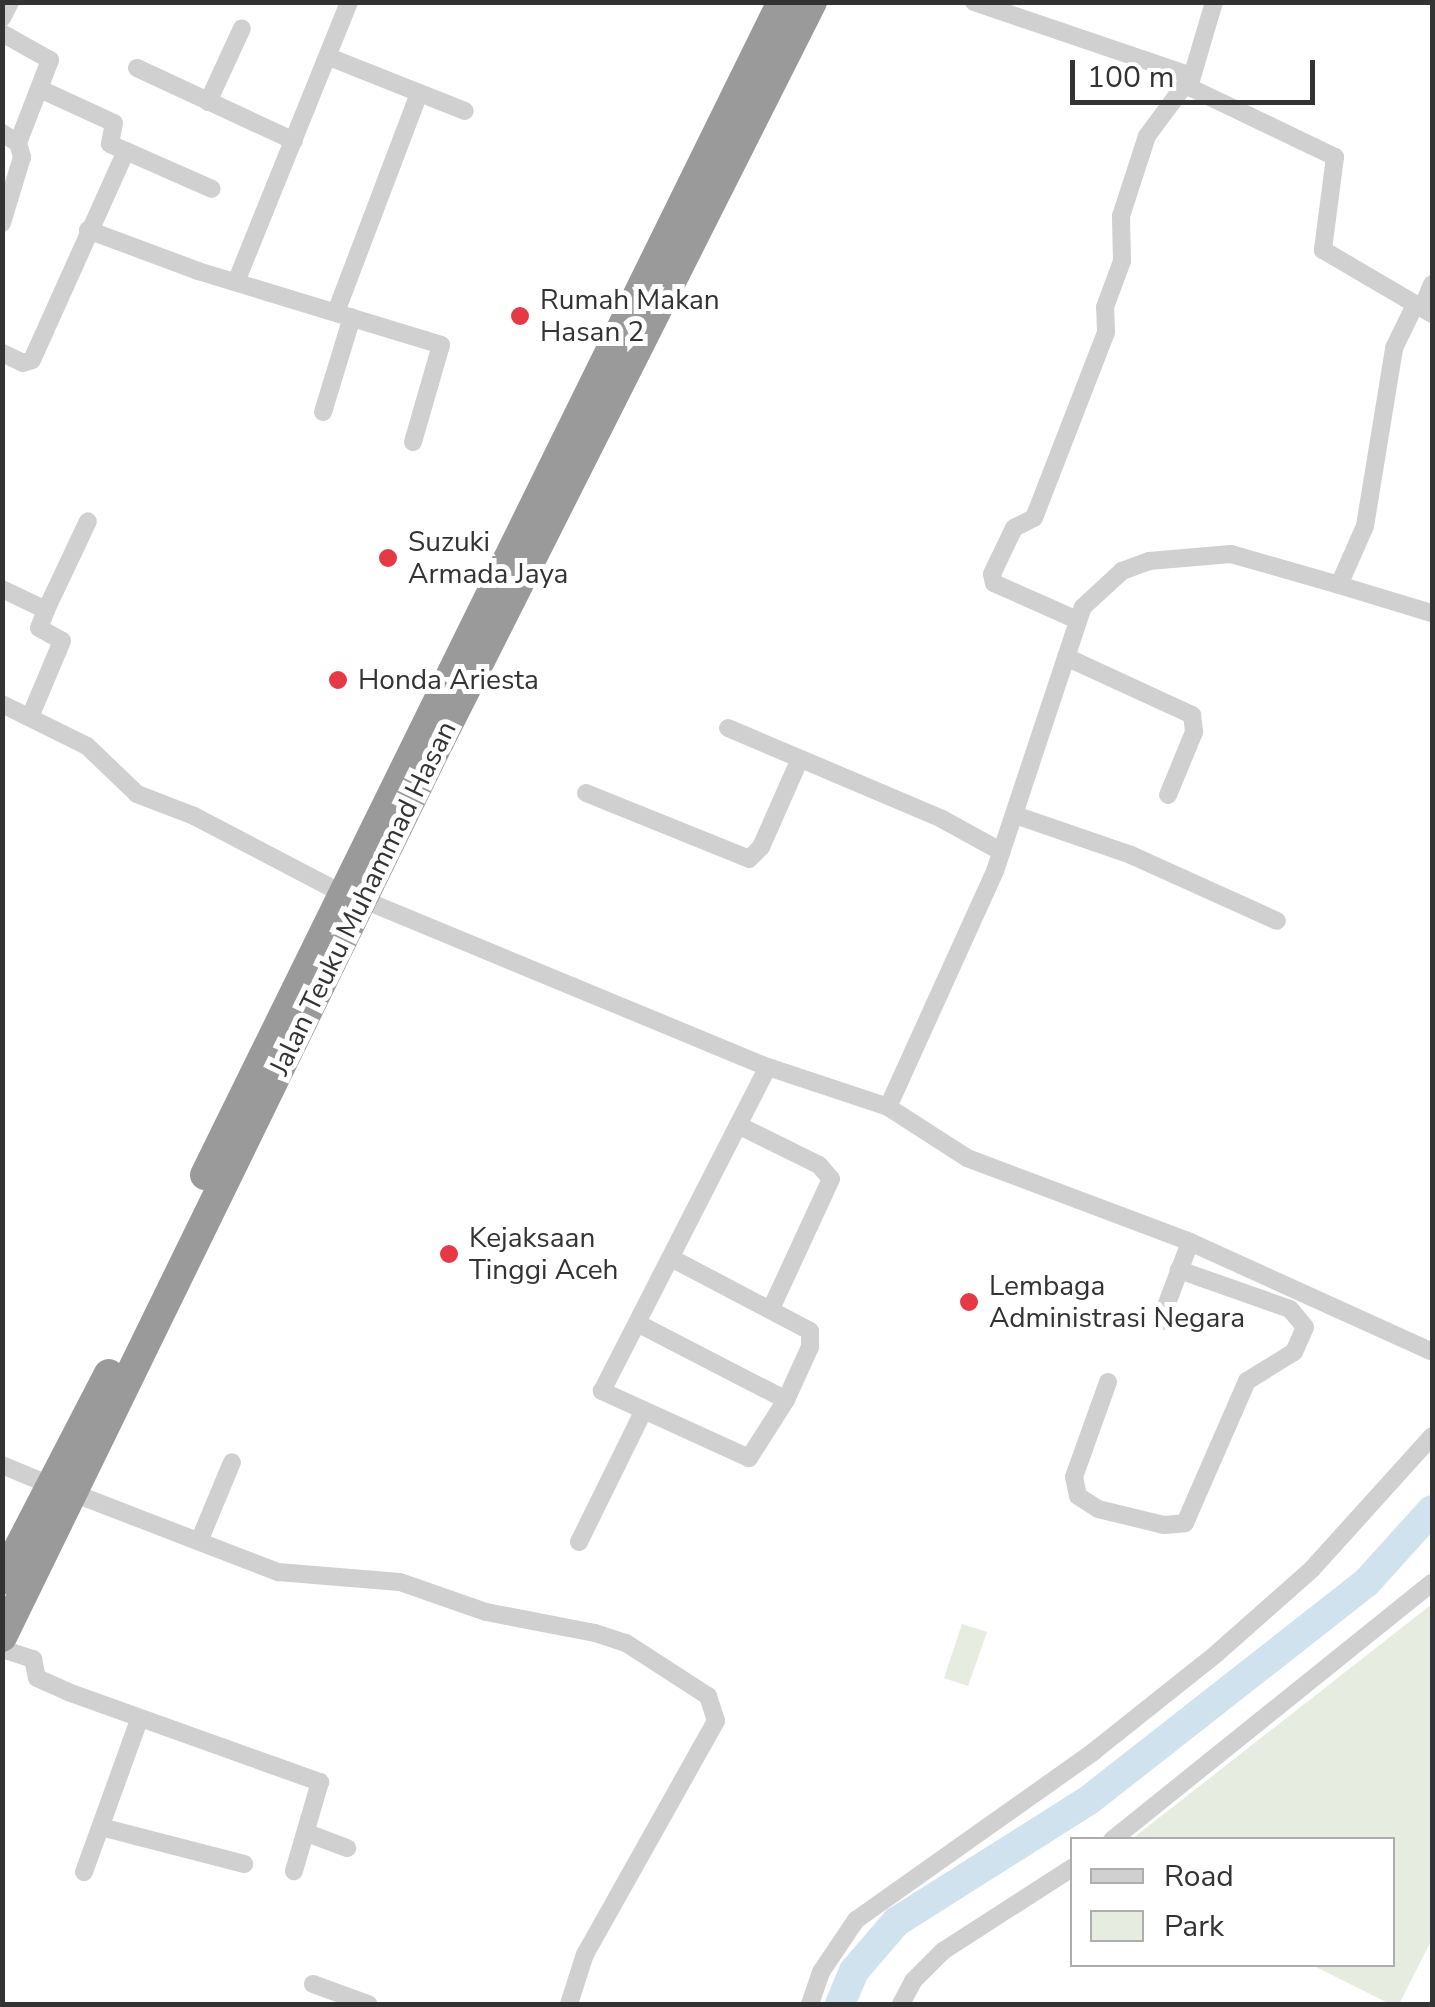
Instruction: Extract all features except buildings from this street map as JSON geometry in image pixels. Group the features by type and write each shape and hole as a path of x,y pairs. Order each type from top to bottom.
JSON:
{"highway":[{"name":"Jalan Teuku Muhammad Hasan","path":"2,1637 62,1489 659,272 782,2"},
{"name":"Jalan Teuku Muhammad Hasan","path":"659,272 812,2"},
{"name":"Jalan Teuku Muhammad Hasan","path":"2,1580 62,1489"}],"street":[{"path":"2,18 10,2"},
{"path":"236,282 349,2"},
{"path":"974,2 1188,78 1201,95 1335,158 1323,250 1423,309"},
{"path":"1077,620 994,583 992,574 1014,528 1034,518 1106,332 1105,307 1122,261 1122,216 1148,136 1188,78 1214,2"},
{"path":"208,102 242,28"},
{"path":"2,34 50,60 40,89 10,138 20,171 2,223"},
{"path":"328,57 465,111"},
{"path":"137,68 294,141"},
{"path":"40,89 114,122 107,142 212,189"},
{"path":"323,412 344,315 419,92"},
{"path":"2,353 23,363 32,360 126,151"},
{"path":"88,230 236,282 443,347 413,442"},
{"path":"1339,585 1366,526 1394,348 1423,309 1432,284"},
{"path":"30,718 62,645 38,626 88,521"},
{"path":"888,1107 1002,852 1077,620 1100,588 1150,561 1230,554 1432,613"},
{"path":"2,589 46,610"},
{"path":"1066,658 1192,715 1194,732 1168,795"},
{"path":"2,704 87,746 137,794 210,823 353,896 768,1067 888,1107 967,1158 1190,1242 1432,1352"},
{"path":"728,728 942,819 1002,852"},
{"path":"586,793 749,858 760,847 798,761"},
{"path":"1015,815 1130,856 1277,920"},
{"path":"670,1258 805,1326 811,1339 786,1400 749,1458 602,1391 639,1324 670,1258 768,1067"},
{"path":"738,1125 819,1165 831,1179 771,1309"},
{"path":"1160,1322 1190,1242"},
{"path":"1108,1382 1074,1477 1078,1496 1098,1509 1164,1526 1185,1522 1247,1381 1294,1352 1305,1327 1290,1308 1179,1270"},
{"path":"639,1324 786,1400"},
{"path":"579,1542 643,1412"},
{"path":"810,2004 821,1972 856,1920 1094,1752 1216,1654 1312,1569 1432,1436"},
{"path":"200,1539 232,1462"},
{"path":"2,1466 278,1572 400,1582 486,1612 595,1632 626,1643 716,1703 716,1722 698,1759 593,1940 569,2004"},
{"path":"1116,1837 1432,1583"},
{"path":"2,1649 33,1659 39,1680 139,1720 320,1782 294,1871"},
{"path":"84,1872 139,1720"},
{"path":"101,1827 244,1864"},
{"path":"307,1833 347,1848"},
{"path":"902,2004 913,1981 942,1951 1070,1869"},
{"path":"313,1984 368,2004"}],"green space":[{"path":"1432,1604 1432,1939 1399,2004 1390,2004 1316,1967 1395,1967 1395,1837 1135,1837"},
{"path":"962,1624 987,1632 968,1686 944,1678"}],"waterway":[{"path":"840,2004 854,1971 896,1922 1089,1800 1366,1583 1432,1510"}],"place":[{"name":"Rumah Makan Hasan 2","path":"520,316"},
{"name":"Suzuki Armada Jaya","path":"388,558"},
{"name":"Honda Ariesta","path":"338,680"},
{"name":"Kejaksaan Tinggi Aceh","path":"449,1254"},
{"name":"Lembaga Administrasi Negara","path":"969,1302"}]}
